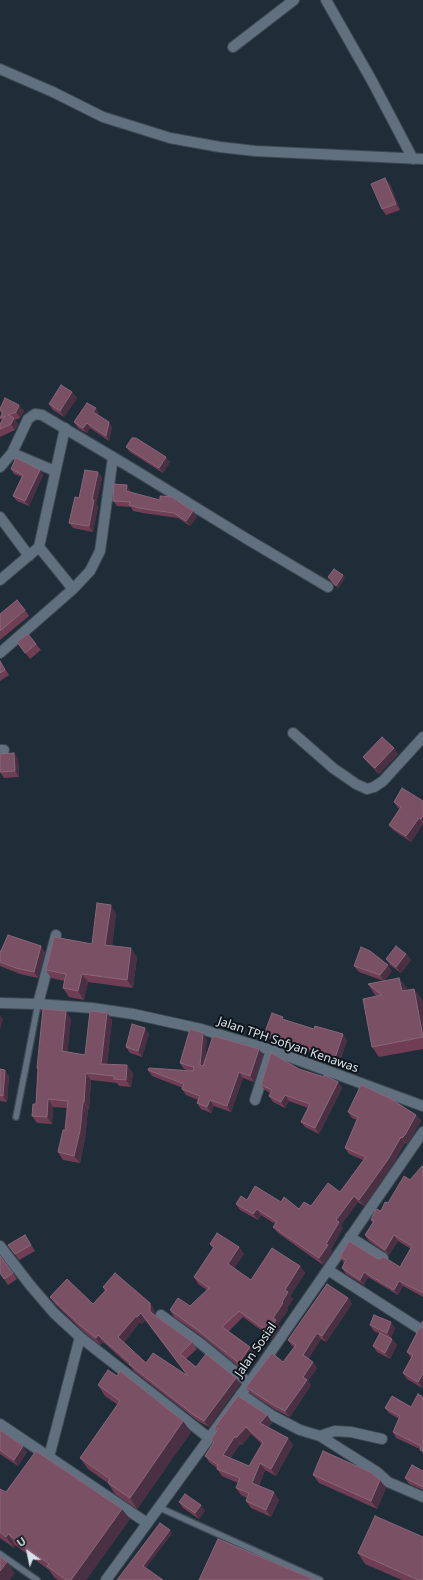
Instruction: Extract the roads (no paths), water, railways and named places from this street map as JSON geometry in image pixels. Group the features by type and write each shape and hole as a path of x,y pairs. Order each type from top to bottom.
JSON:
{"street":[{"path":"233,47 294,0"},
{"path":"326,0 418,159"},
{"path":"0,69 53,92 103,117 170,138 220,147 255,151 418,159"},
{"path":"0,467 12,452 28,419 35,414 42,415 328,587"},
{"path":"0,580 38,548 65,428"},
{"path":"12,452 55,471"},
{"path":"0,653 73,590 90,571 100,550 113,457"},
{"path":"0,517 29,556"},
{"path":"38,548 73,590"},
{"path":"293,733 333,768 356,784 367,789 374,787 383,781 423,737"},
{"path":"38,1004 56,935"},
{"name":"Jalan TPH Sofyan Kenawas","path":"0,1003 92,1008 133,1014 200,1029 271,1050 423,1106"},
{"path":"255,1100 271,1050"},
{"name":"Jalan Sosial","path":"106,1580 249,1383 423,1132"},
{"path":"350,1236 383,1258"},
{"path":"0,1246 41,1299 54,1313 80,1336 209,1438"},
{"path":"328,1270 420,1329"},
{"path":"161,1315 200,1343 249,1383"},
{"path":"49,1457 80,1336"},
{"path":"241,1394 273,1416 300,1430 320,1436 377,1472 388,1482 423,1497"},
{"path":"0,1424 147,1523"},
{"path":"320,1436 335,1431 351,1432 382,1439"}],"lane":[{"path":"16,1117 38,1004"},
{"path":"158,1507 320,1580"},
{"path":"0,1554 37,1580"}]}
